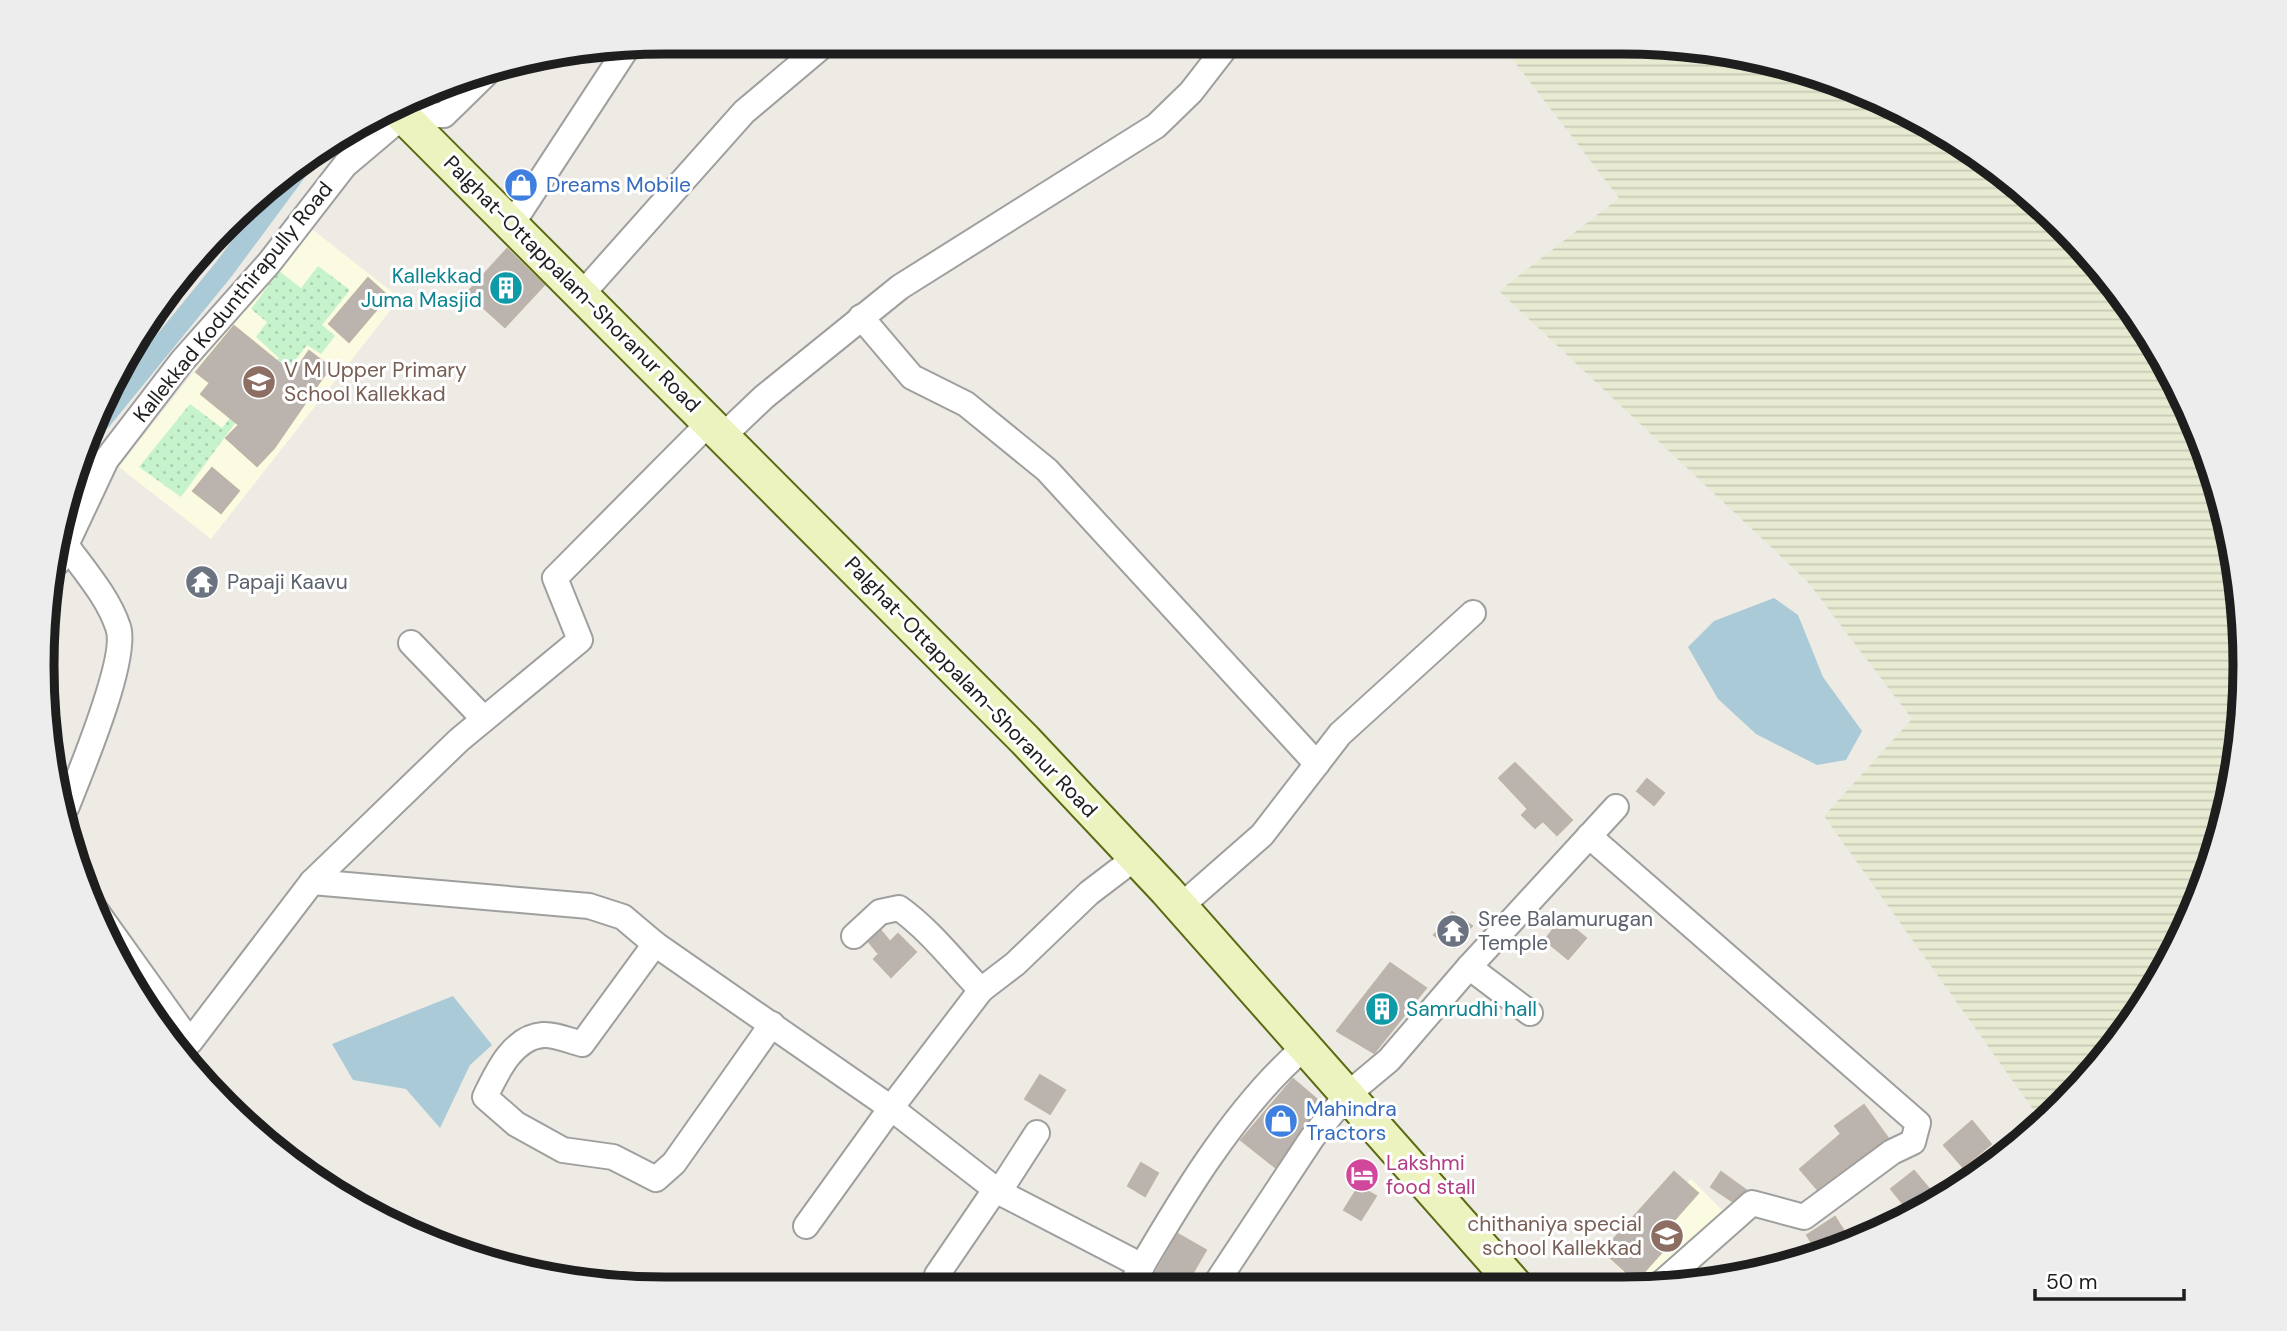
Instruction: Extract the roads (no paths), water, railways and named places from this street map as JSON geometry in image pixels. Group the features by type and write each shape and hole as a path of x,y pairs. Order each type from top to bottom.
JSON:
{"main road":[{"name":"Palghat-Ottappalam-Shoranur Road","path":"402,114 1026,740 1181,906 1508,1277"}],"street":[{"path":"582,294 744,112 813,54"},
{"path":"126,953 190,1042 312,882 484,719 580,640 555,578 716,429 764,397 900,286 1156,126 1191,92 1220,54"},
{"path":"512,224 622,56"},
{"path":"404,113 444,115 474,85"},
{"name":"Kallekkad Kodunthirapully Road","path":"67,543 106,460 182,361 269,263 345,165 398,116"},
{"path":"861,317 912,377 967,404 1047,470 1317,764"},
{"path":"64,555 95,585 120,629 115,673 69,799"},
{"path":"1181,906 1262,835 1340,734 1472,613"},
{"path":"411,643 484,719"},
{"path":"1220,1277 1312,1138 1348,1095 1389,1060 1469,967 1616,807"},
{"path":"1590,836 1918,1123 1913,1142 1892,1152 1804,1217 1752,1203 1672,1274"},
{"path":"806,1226 981,990 1015,964 1089,893 1135,858"},
{"path":"312,882 589,906 623,917 655,944 891,1108 997,1191 1142,1266"},
{"path":"854,936 880,912 899,908 924,926 981,990"},
{"path":"655,944 582,1044 546,1035 525,1038 499,1070 485,1097 516,1124 563,1150 613,1157 656,1179 674,1163 772,1024"},
{"path":"1469,967 1531,1013"},
{"path":"1136,1277 1235,1124 1273,1075 1305,1047"},
{"path":"937,1275 1037,1133"}],"water":[{"path":"1774,598 1798,615 1823,677 1862,731 1846,760 1817,765 1756,734 1718,699 1688,647 1714,621"},
{"path":"453,996 492,1045 470,1065 440,1128 406,1089 353,1080 332,1044"}],"waterway":[{"path":"112,406 224,269 284,189"}],"place":[{"name":"Dreams Mobile","path":"521,185"},
{"name":"Kallekkad Juma Masjid","path":"506,288"},
{"name":"V M Upper Primary School Kallekkad","path":"259,382"},
{"name":"Papaji Kaavu","path":"202,582"},
{"name":"Sree Balamurugan Temple","path":"1453,931"},
{"name":"Samrudhi hall","path":"1382,1009"},
{"name":"Mahindra Tractors","path":"1281,1121"},
{"name":"Lakshmi food stall","path":"1362,1175"},
{"name":"chithaniya special school Kallekkad","path":"1667,1236"}]}
